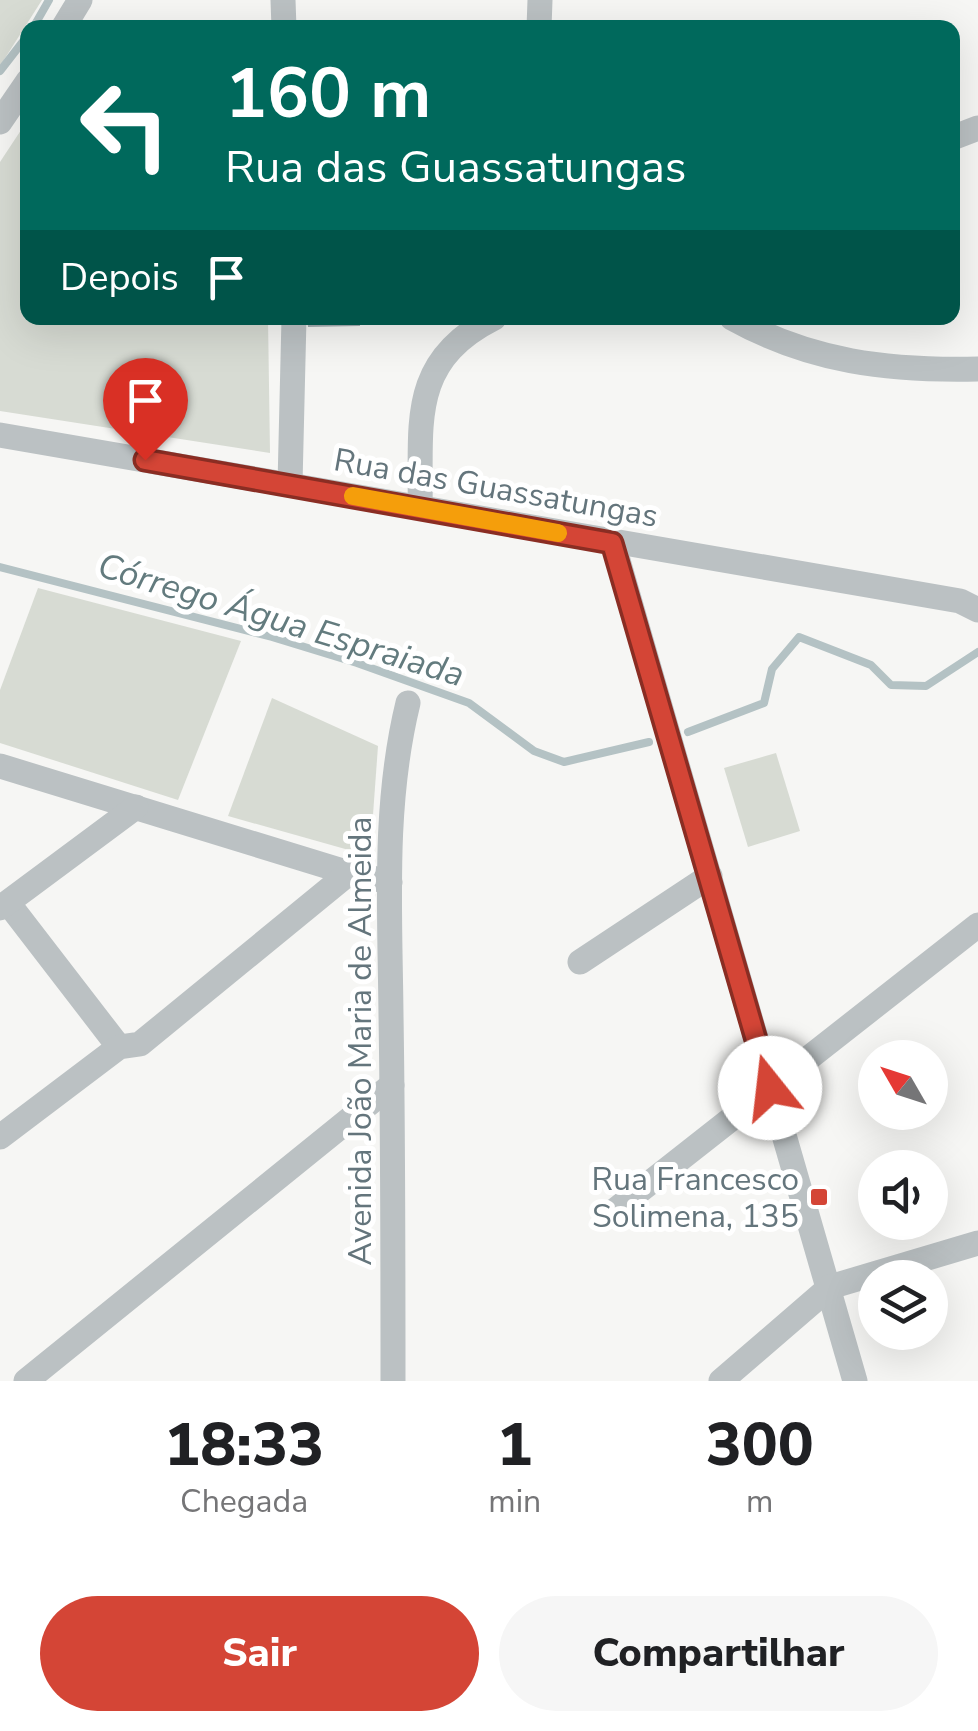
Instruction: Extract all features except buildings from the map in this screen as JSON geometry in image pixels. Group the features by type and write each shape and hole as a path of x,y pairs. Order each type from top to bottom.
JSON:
{"street":[{"path":"0,122 20,93"},
{"path":"290,484 294,325"},
{"path":"420,508 420,434 429,380 458,343 484,325"},
{"path":"744,325 827,358 915,370 978,369"},
{"name":"Rua das Guassatungas","path":"0,435 960,601 978,610"},
{"path":"612,543 855,1381"},
{"name":"Avenida João Maria de Almeida","path":"393,1381 392,789 408,703"},
{"path":"0,766 390,882"},
{"path":"119,1047 4,906 136,807"},
{"path":"0,1137 119,1047 140,1044 349,872"},
{"path":"580,962 710,876"},
{"path":"614,1211 978,925"},
{"path":"26,1381 392,1086"},
{"path":"721,1381 830,1287 978,1243"}],"shaded area":[{"path":"0,0 42,0 29,20 20,20 20,35 0,66"},
{"path":"20,132 20,325 268,325 270,453 0,411 0,162"},
{"path":"38,588 241,641 178,800 0,743 0,690"},
{"path":"272,698 378,746 370,856 228,816"},
{"path":"776,753 800,831 748,847 724,768"}],"waterway":[{"path":"38,20 49,0"},
{"path":"0,71 20,45"},
{"name":"Córrego Água Espraiada","path":"0,567 272,637 357,663 469,703 534,751 564,762 649,742"},
{"path":"688,732 764,703 772,669 799,637 871,665 891,685 926,686 978,652"}],"slow traffic":[{"path":"353,496 558,533"}],"place":[{"name":"Rua Francesco Solimena, 135","path":"819,1197"}],"route":[{"path":"145,460 612,543 770,1088"}]}
